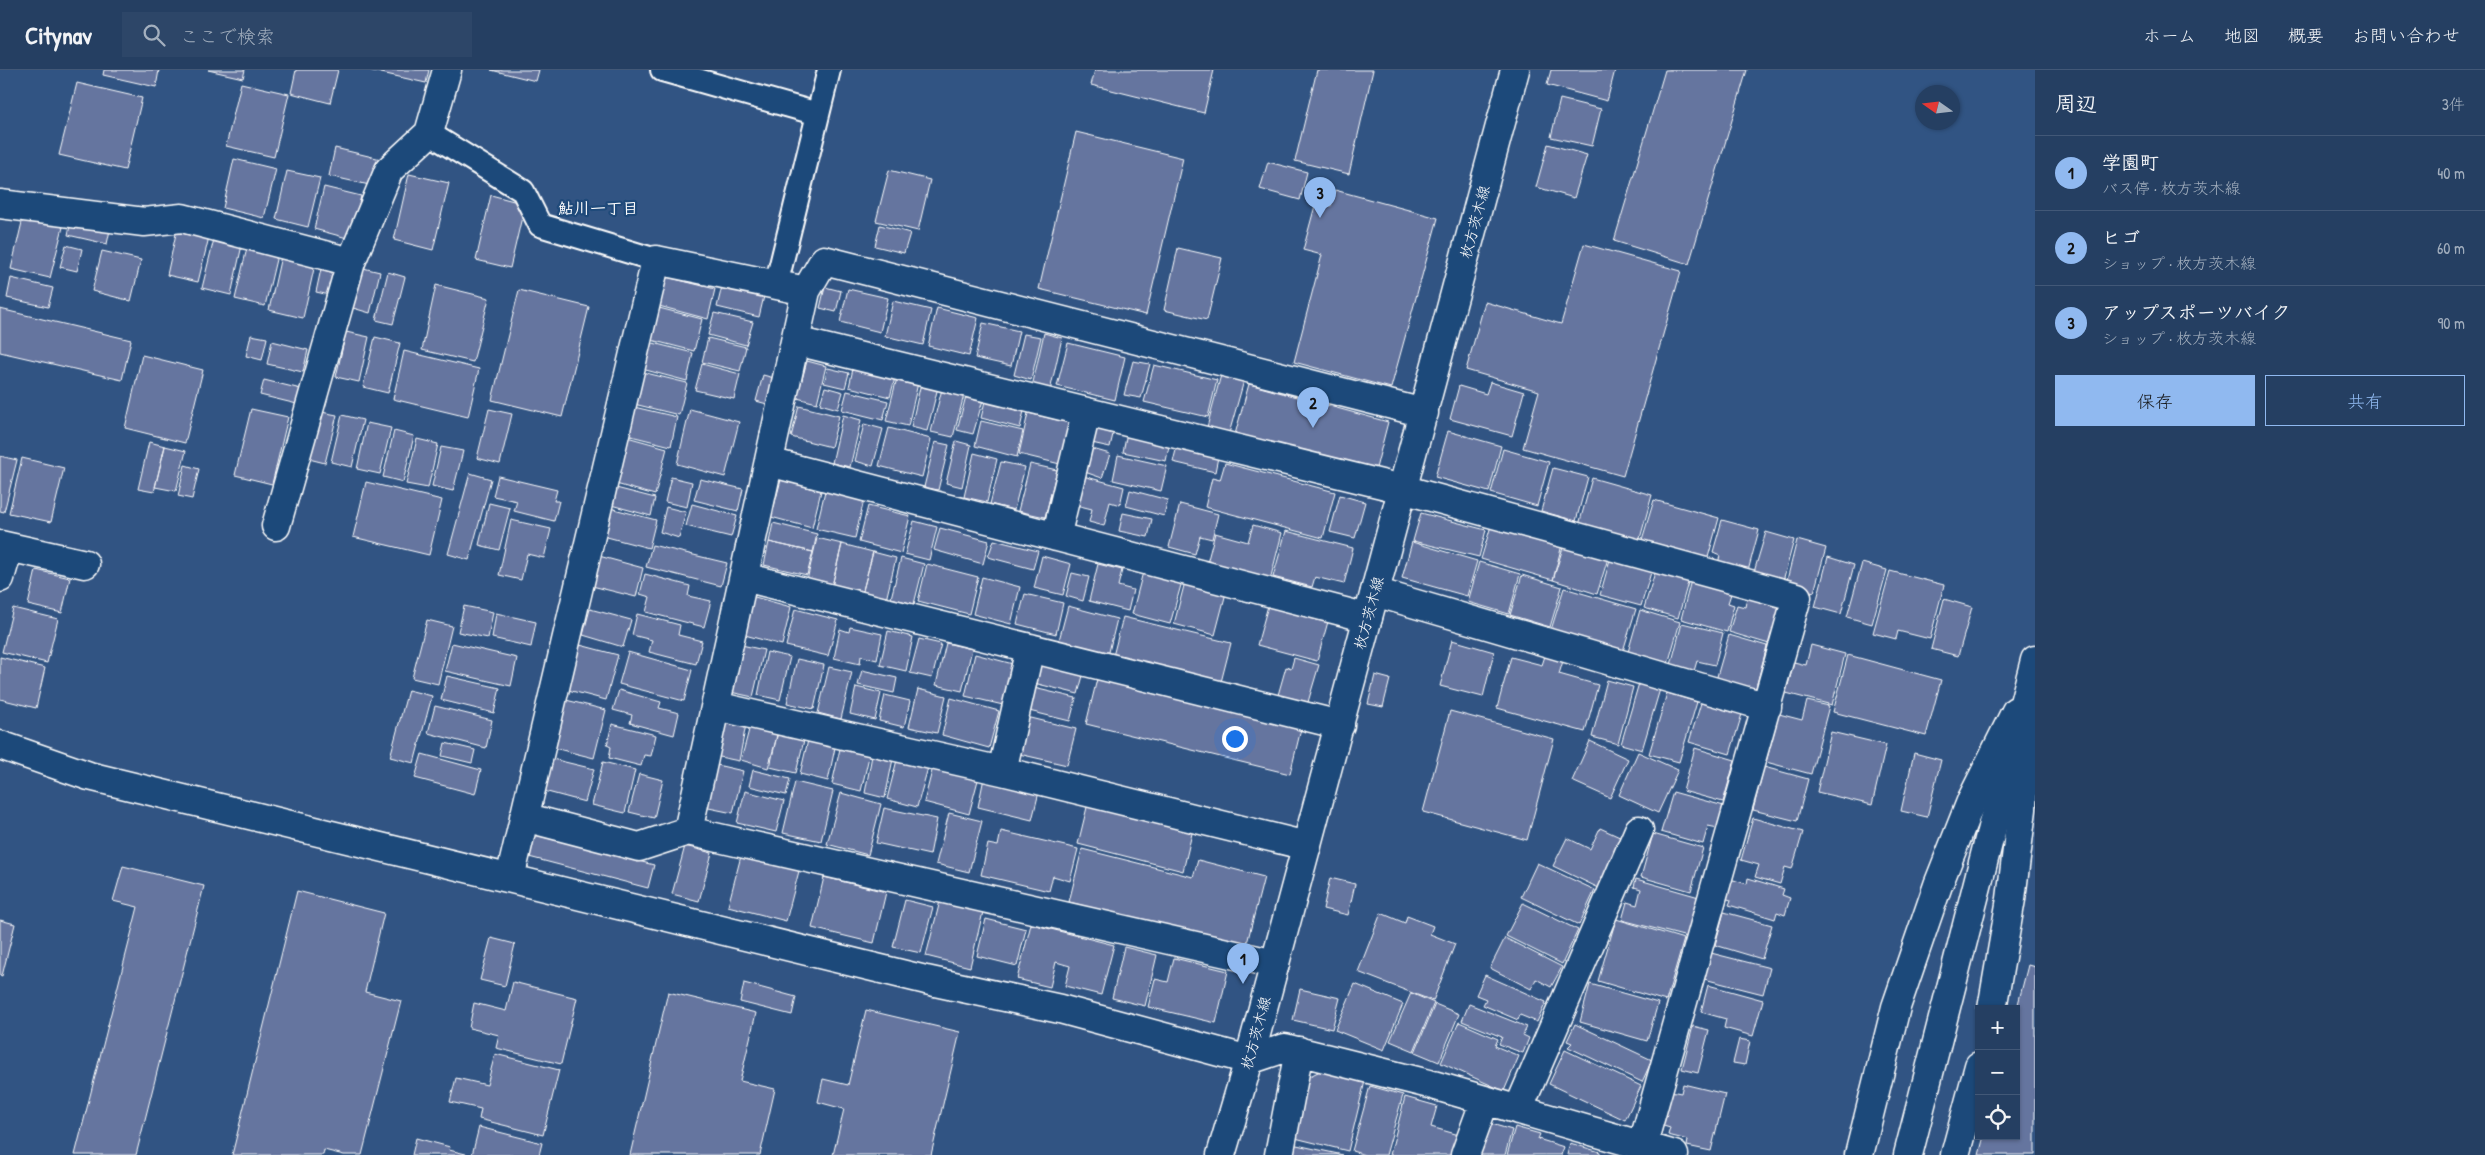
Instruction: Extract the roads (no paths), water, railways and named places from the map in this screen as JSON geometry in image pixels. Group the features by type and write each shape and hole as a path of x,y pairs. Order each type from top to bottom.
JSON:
{"street":[{"path":"276,526 352,262 389,170 429,133 447,70"},
{"name":"枚方茨木線","path":"1220,1155 1249,1060 1515,70"},
{"path":"0,204 144,222 182,218 352,262"},
{"path":"510,878 656,260 806,292"},
{"path":"688,831 806,292 824,260 1424,413"},
{"path":"0,745 89,776 926,980 1060,1009 1249,1060 1286,1048 1299,1051 1485,1100 1659,1152 1767,707 1797,597 1402,489 796,342"},
{"path":"1056,537 1086,413"},
{"path":"769,462 1368,618"},
{"path":"0,578 5,546 85,564"},
{"path":"744,577 1340,725"},
{"path":"1375,592 1767,707"},
{"path":"1002,771 1030,648"},
{"path":"1908,1155 2035,660"},
{"path":"1993,1005 2011,899 2022,809 2028,688"},
{"path":"1859,1155 1896,1007 1938,885 1972,799 2028,688"},
{"path":"716,706 1002,771 1307,846"},
{"path":"524,817 639,847 688,831 1275,964"},
{"path":"1518,1110 1639,830"},
{"path":"1279,1155 1299,1051"},
{"path":"1955,1155 1975,1081"},
{"path":"1465,1155 1485,1100"}],"lane":[{"path":"662,70 818,114"},
{"path":"776,285 829,70"},
{"path":"429,133 523,191 540,225 656,260"}],"place":[{"name":"アップスポーツバイク","path":"1320,218"},
{"name":"ヒゴ","path":"1313,428"},
{"name":"学園町","path":"1243,984"}],"district":[{"name":"鮎川一丁目","path":"598,208"}]}
